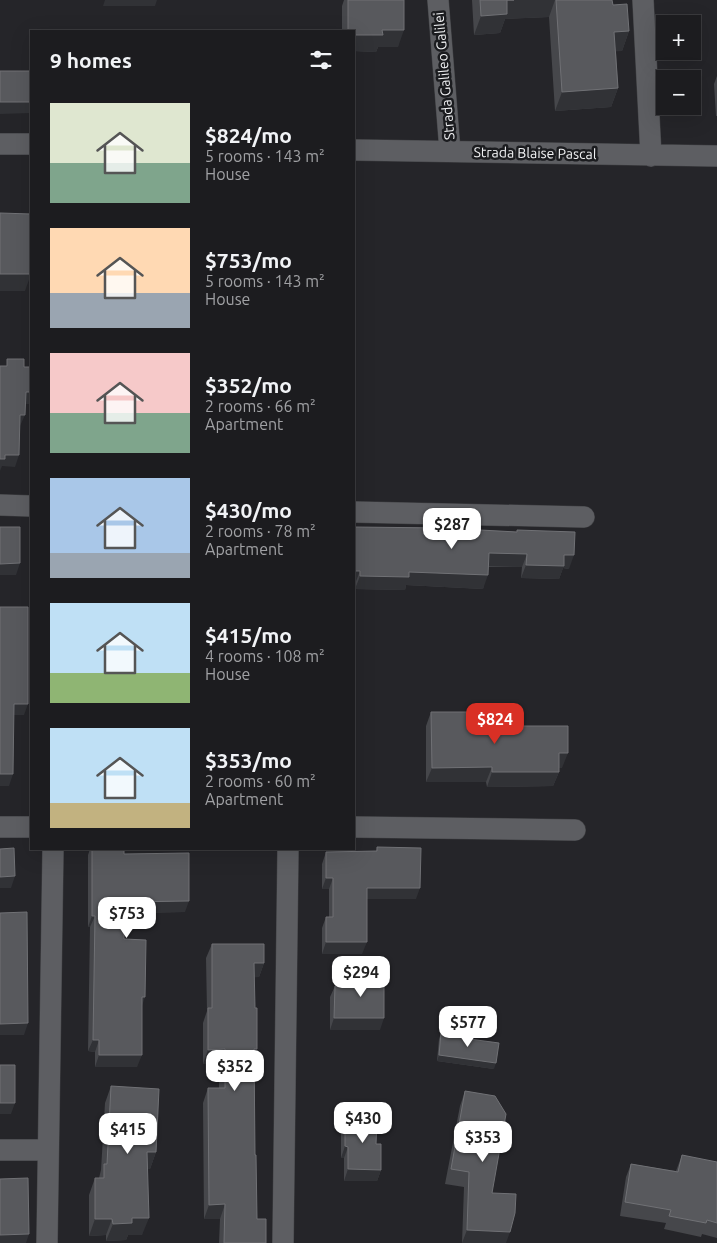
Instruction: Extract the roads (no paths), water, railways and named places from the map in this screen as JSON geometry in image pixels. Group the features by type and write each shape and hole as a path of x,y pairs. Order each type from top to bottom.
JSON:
{"street":[{"name":"Strada Galileo Galilei","path":"438,0 450,152"},
{"path":"642,0 651,156"},
{"path":"0,144 30,144"},
{"name":"Strada Blaise Pascal","path":"355,150 717,156"},
{"path":"0,505 30,506"},
{"path":"355,512 584,517"},
{"path":"0,827 30,827"},
{"path":"355,827 575,830"},
{"path":"47,1243 53,850"},
{"path":"283,1243 288,850"},
{"path":"0,1150 48,1150"}]}
